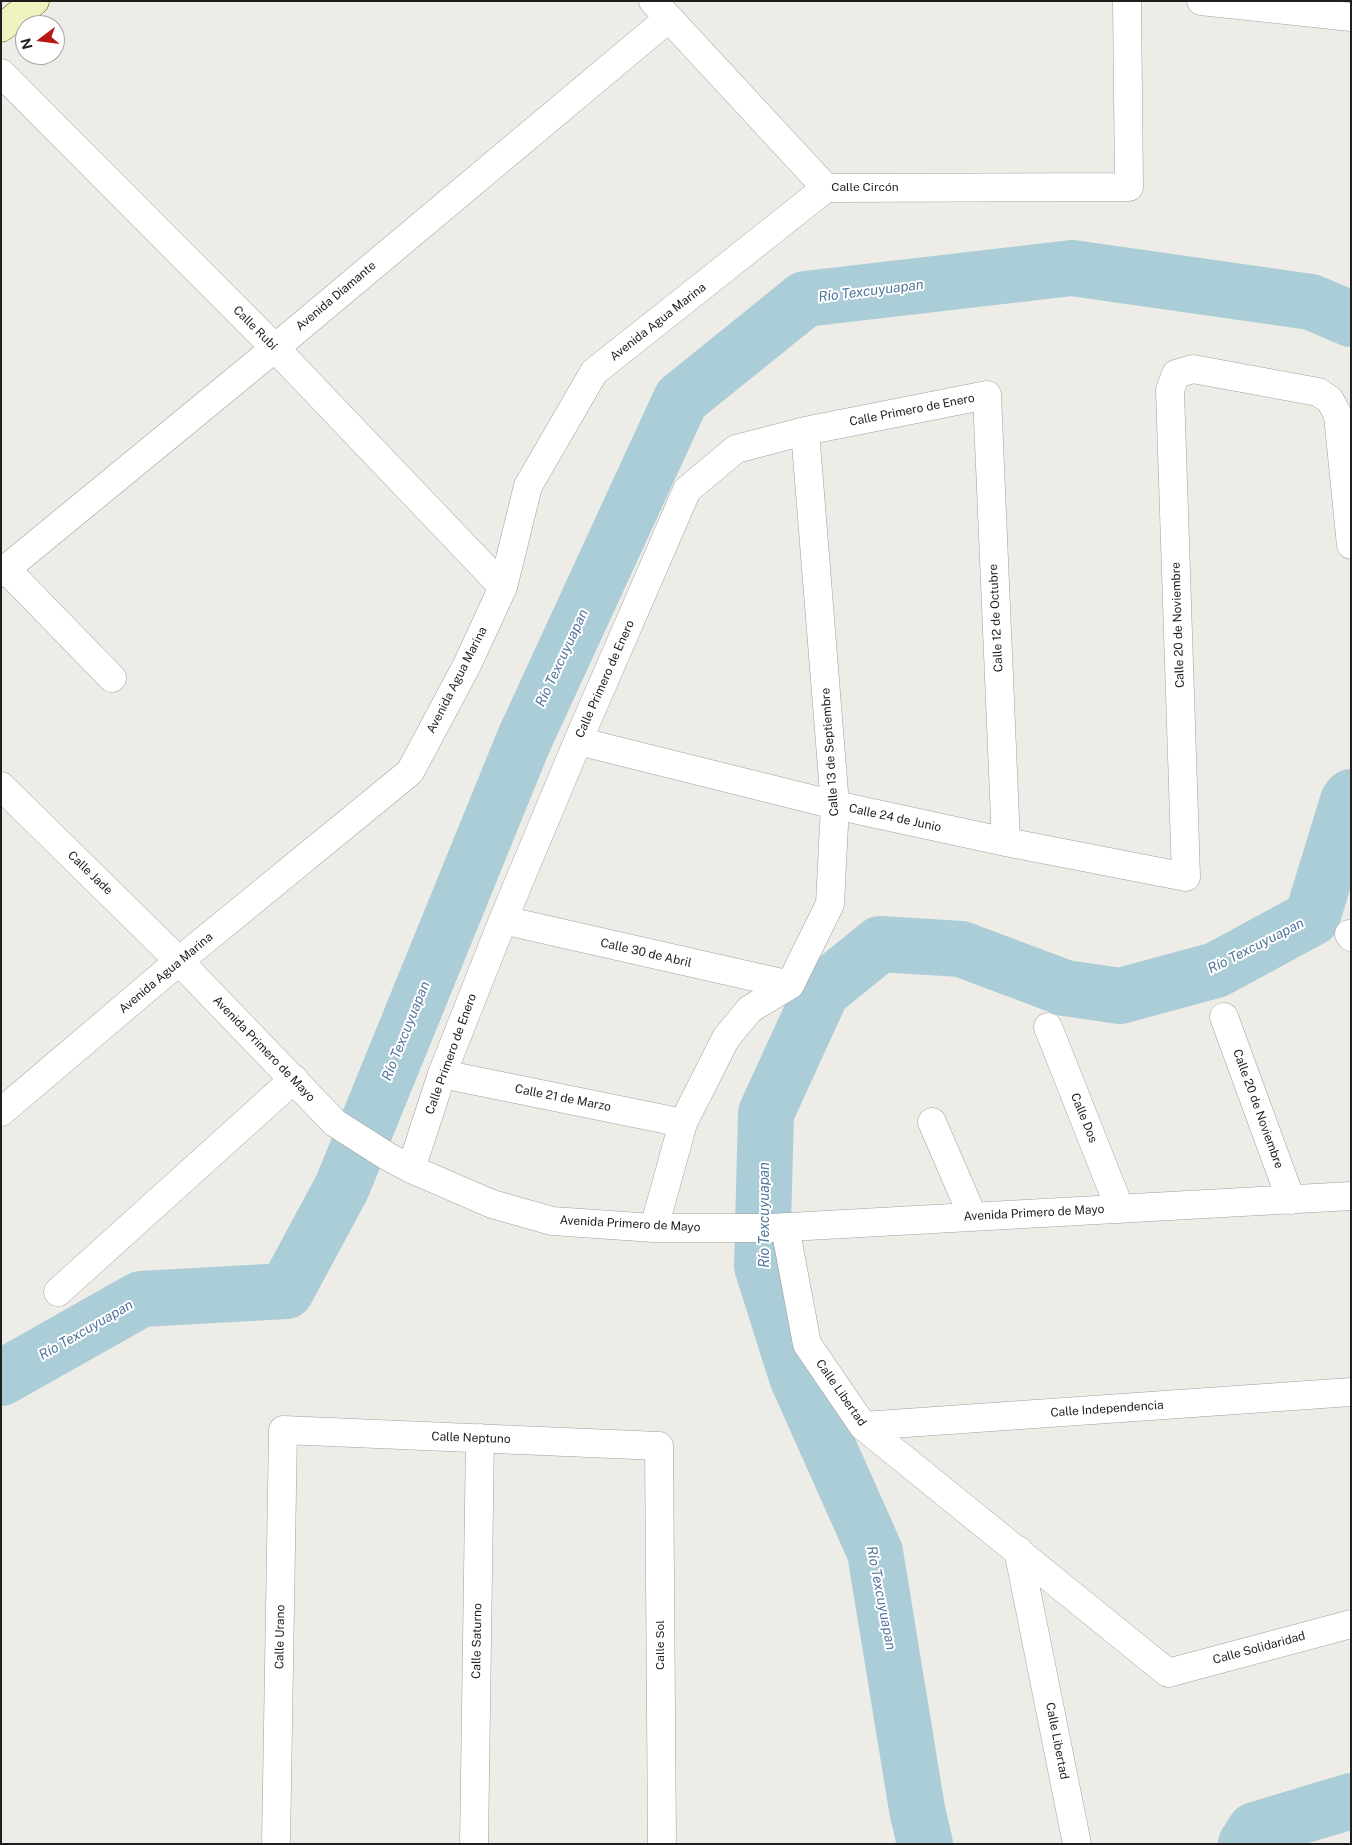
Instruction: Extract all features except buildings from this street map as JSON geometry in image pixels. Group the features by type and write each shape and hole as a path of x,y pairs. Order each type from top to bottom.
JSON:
{"street":[{"path":"1,28 35,1"},
{"name":"Calle Circón","path":"661,10 826,188 1129,187 1127,1"},
{"path":"1201,1 1351,17"},
{"name":"Avenida Diamante","path":"3,571 274,348 661,10"},
{"name":"Calle Rubí","path":"1,73 274,348 503,587"},
{"name":"Avenida Agua Marina","path":"1,1112 180,961 410,772 467,665 503,587 528,486 594,372 826,188"},
{"name":"Calle 20 de Noviembre","path":"1186,877 1170,390 1176,374 1193,369 1318,392 1330,400 1338,415 1351,545"},
{"name":"Calle Primero de Enero","path":"411,1169 442,1074 503,920 687,490 736,449 805,431 986,394"},
{"name":"Calle 12 de Octubre","path":"986,394 1006,842"},
{"name":"Calle 13 de Septiembre","path":"790,985 830,904 835,805 805,431"},
{"path":"3,571 112,678"},
{"name":"Calle 24 de Junio","path":"578,741 835,805 1006,842 1186,877"},
{"name":"Calle Jade","path":"1,786 180,961"},
{"name":"Calle 30 de Abril","path":"503,920 790,985"},
{"name":"Avenida Primero de Mayo","path":"180,961 335,1123 411,1169 492,1204 552,1221 654,1228 778,1227 1351,1196"},
{"path":"654,1228 683,1123 726,1038 750,1009 790,985"},
{"name":"Calle 20 de Noviembre","path":"1224,1017 1291,1200"},
{"name":"Calle Dos","path":"1048,1027 1120,1208"},
{"name":"Calle 21 de Marzo","path":"442,1074 683,1123"},
{"path":"58,1292 294,1080"},
{"path":"932,1122 973,1217"},
{"name":"Calle Libertad","path":"778,1227 807,1344 863,1426 1168,1673"},
{"name":"Calle Independencia","path":"863,1426 1351,1392"},
{"name":"Calle Neptuno","path":"283,1430 659,1446"},
{"name":"Calle Urano","path":"276,1844 283,1430"},
{"name":"Calle Saturno","path":"474,1844 480,1438"},
{"name":"Calle Sol","path":"659,1446 662,1844"},
{"name":"Calle Libertad","path":"1018,1550 1078,1844"},
{"name":"Calle Solidaridad","path":"1168,1673 1351,1624"}],"waterway":[{"name":"Río Texcuyuapan","path":"1,1378 141,1299 286,1291 342,1187 524,740 681,399 805,299 1072,268 1311,302 1351,319"},
{"name":"Río Texcuyuapan","path":"925,1844 917,1809 875,1552 797,1377 762,1266 766,1113 822,991 880,944 961,949 1065,988 1120,996 1216,970 1312,918 1348,801 1351,797"},
{"name":"Río Texcuyuapan","path":"1246,1844 1255,1830 1351,1801"}]}
